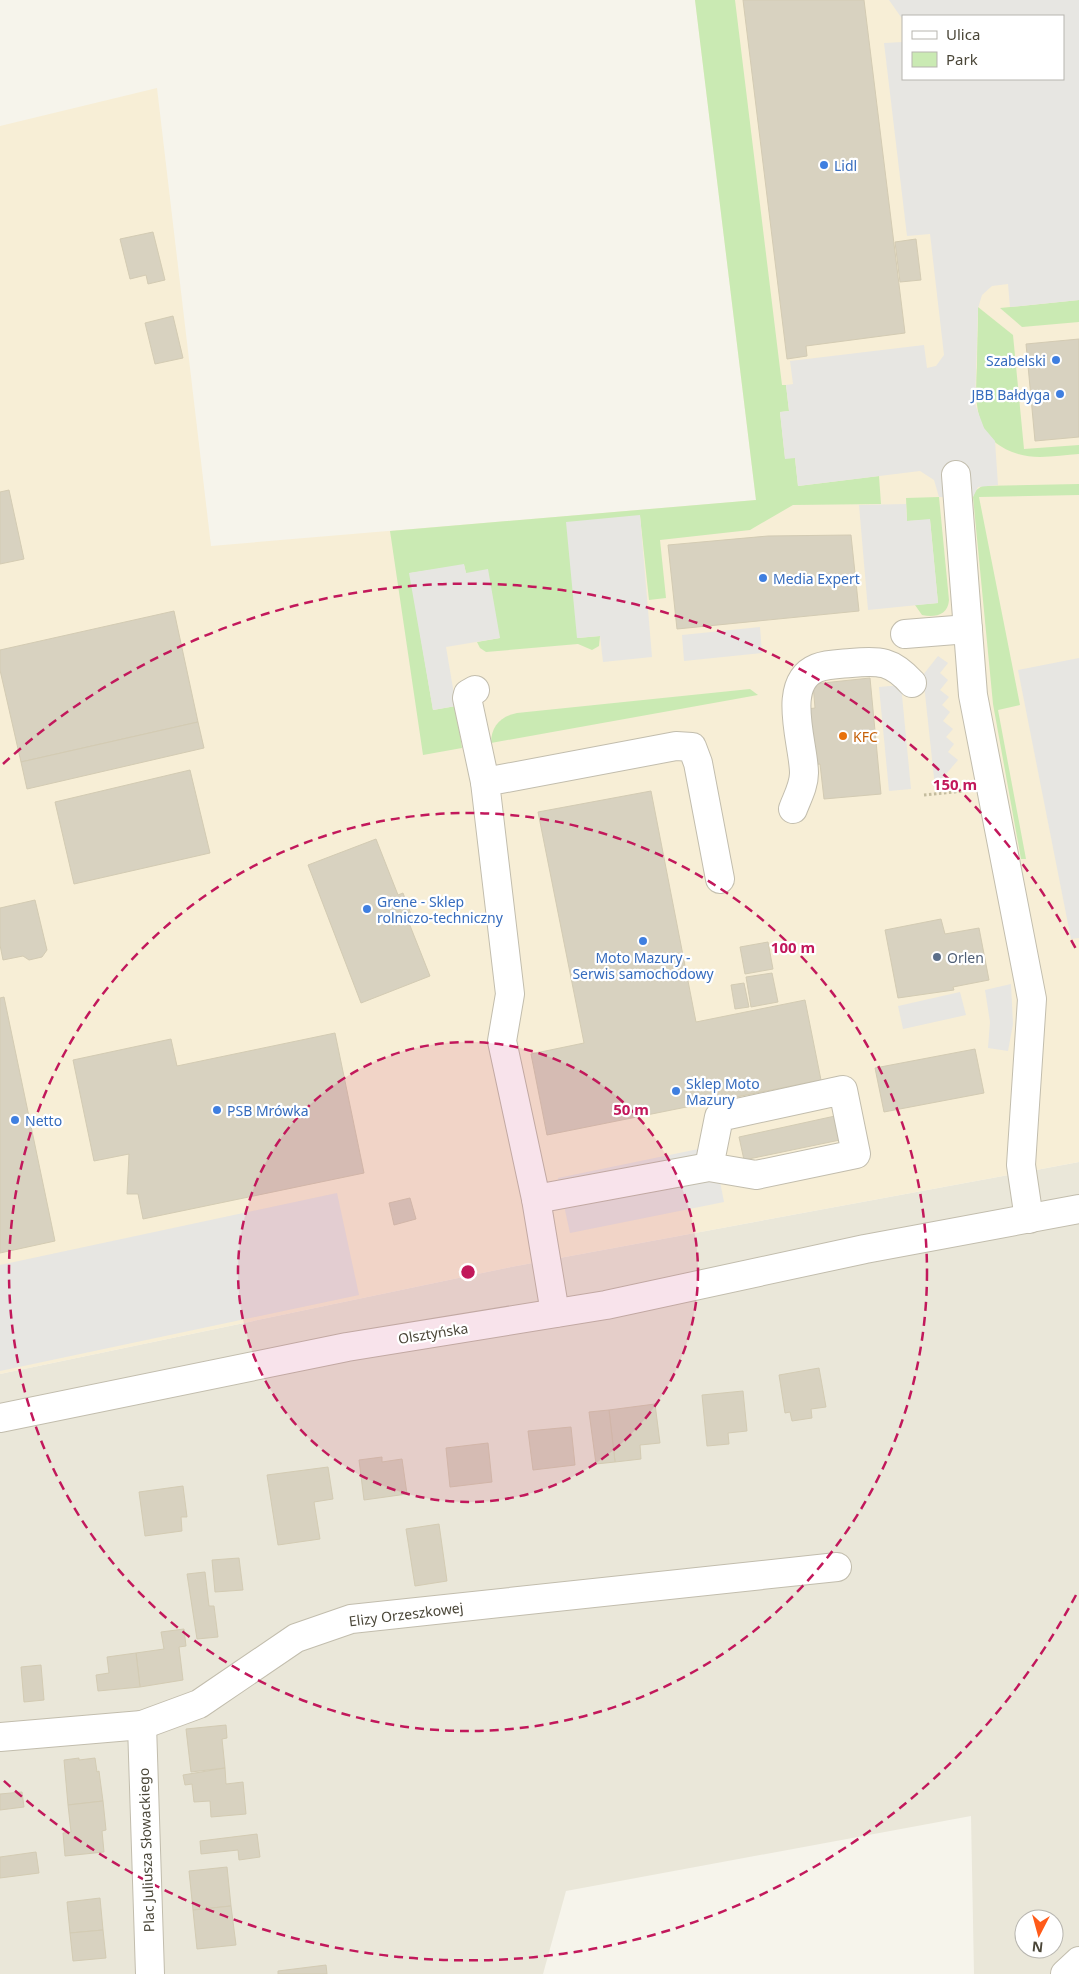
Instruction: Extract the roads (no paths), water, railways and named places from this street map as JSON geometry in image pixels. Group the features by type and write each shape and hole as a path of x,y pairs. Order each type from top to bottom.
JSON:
{"street":[{"path":"956,475 973,695 1032,999 1021,1165 1028,1219"},
{"path":"905,634 968,629"},
{"path":"793,810 804,773 796,696 800,683 808,673 818,668 880,662 892,665 912,683"},
{"path":"474,690 468,694 467,698 485,782 510,994 502,1041 536,1199 555,1313"},
{"path":"485,782 670,747 692,747 698,763 720,880"},
{"path":"536,1199 709,1166 756,1174 856,1154 843,1090 719,1117 709,1166"},
{"name":"Olsztyńska","path":"0,1418 346,1347 606,1305 865,1249 1079,1208"},
{"name":"Elizy Orzeszkowej","path":"0,1737 142,1725 198,1704 296,1638 351,1619 837,1567"},
{"name":"Plac Juliusza Słowackiego","path":"142,1725 150,1974"},
{"path":"1065,1974 1079,1961"}],"place":[{"name":"Lidl","path":"824,165"},
{"name":"Szabelski","path":"1056,360"},
{"name":"JBB Bałdyga","path":"1060,394"},
{"name":"Media Expert","path":"763,578"},
{"name":"KFC","path":"843,736"},
{"name":"Grene - Sklep rolniczo-techniczny","path":"367,909"},
{"name":"Moto Mazury - Serwis samochodowy","path":"643,941"},
{"name":"Orlen","path":"937,957"},
{"name":"Sklep Moto Mazury","path":"676,1091"},
{"name":"PSB Mrówka","path":"217,1110"},
{"name":"Netto","path":"15,1120"}]}
